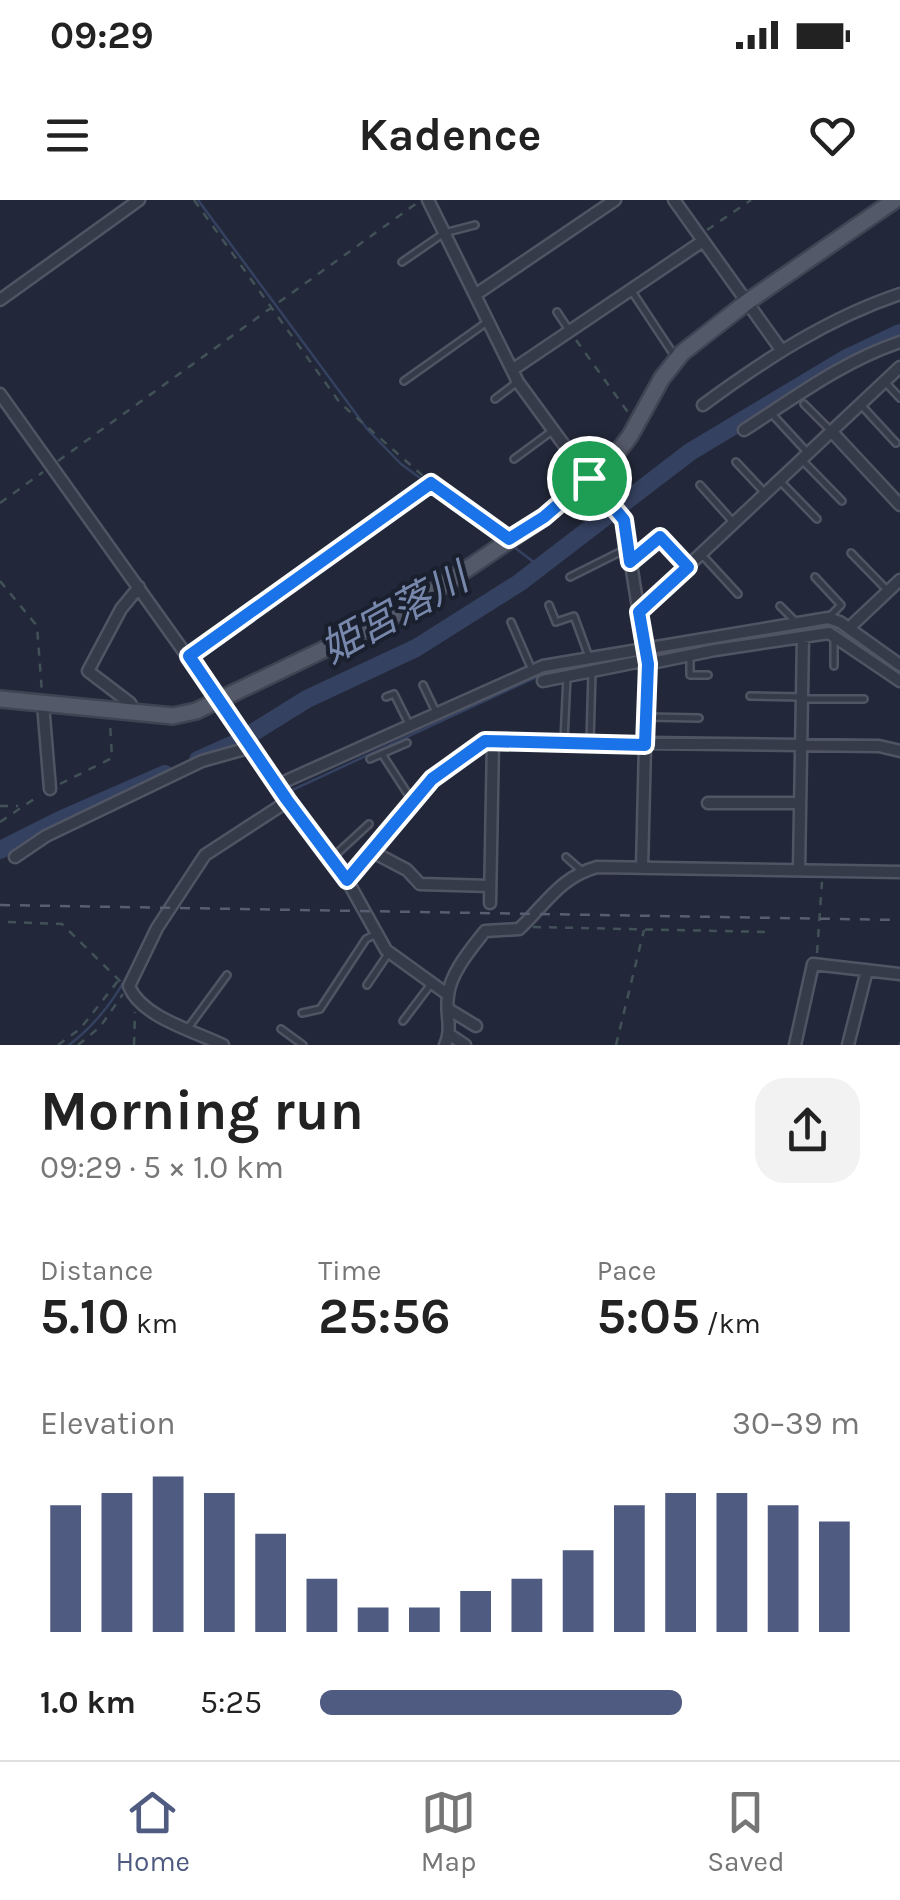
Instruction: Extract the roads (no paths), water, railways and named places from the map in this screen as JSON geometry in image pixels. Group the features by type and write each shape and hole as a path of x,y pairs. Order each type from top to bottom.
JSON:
{"main road":[{"path":"0,700 174,716 221,702 406,610 594,483 677,360 746,302 895,200"}],"street":[{"path":"0,300 138,200"},
{"path":"425,200 518,382 624,520 646,655 642,868"},
{"path":"475,295 615,200"},
{"path":"674,200 782,352"},
{"path":"512,370 701,238"},
{"path":"704,406 782,352 856,311 900,294"},
{"path":"744,430 864,356 900,342"},
{"path":"639,612 900,368"},
{"path":"0,394 347,880 389,952 448,994"},
{"path":"832,432 899,503"},
{"path":"849,628 900,580"},
{"path":"137,714 130,703 88,671 120,609 140,587"},
{"path":"543,682 646,655 828,618 836,619 900,665"},
{"path":"189,656 240,620"},
{"path":"278,786 532,670 589,657 690,655 834,634 900,681"},
{"path":"799,870 803,637"},
{"path":"43,704 50,790"},
{"path":"347,880 432,779 485,741 879,746 900,751"},
{"path":"490,903 493,741"},
{"path":"15,857 46,836 202,760 251,745"},
{"path":"222,1045 203,1041 188,1028 160,1015 126,987 156,928 205,854 287,800"},
{"path":"708,803 800,803"},
{"path":"371,851 408,870 420,884 490,886"},
{"path":"465,1045 448,1040 448,994 456,974 485,931 522,926 553,890 582,871 597,867 900,872"},
{"path":"794,1045 814,964 900,974"},
{"path":"848,1045 867,970"},
{"path":"448,1010 476,1026"}],"lane":[{"path":"402,262 444,233 475,225"},
{"path":"630,290 677,360"},
{"path":"557,312 570,331"},
{"path":"404,381 488,322"},
{"path":"495,399 518,382"},
{"path":"885,382 900,398"},
{"path":"804,404 832,432"},
{"path":"860,405 896,442"},
{"path":"771,413 842,501"},
{"path":"514,459 554,430"},
{"path":"736,462 766,494"},
{"path":"780,480 817,519"},
{"path":"700,486 734,523"},
{"path":"630,562 660,537 688,567"},
{"path":"570,577 628,548"},
{"path":"851,552 888,591"},
{"path":"701,554 738,594"},
{"path":"816,577 841,605 828,618"},
{"path":"549,606 556,622 574,616 589,657"},
{"path":"780,606 796,623"},
{"path":"512,622 532,670"},
{"path":"834,634 834,666"},
{"path":"690,655 690,675 708,675"},
{"path":"590,744 592,671"},
{"path":"564,743 567,676"},
{"path":"423,685 436,712"},
{"path":"386,697 394,694 409,724"},
{"path":"750,696 864,699"},
{"path":"646,717 699,718"},
{"path":"370,760 407,744"},
{"path":"382,754 413,802"},
{"path":"331,859 369,824"},
{"path":"566,857 582,871"},
{"path":"302,1013 320,1009 366,938 376,934"},
{"path":"367,985 389,952"},
{"path":"188,1028 228,975"},
{"path":"403,1021 431,984"},
{"path":"281,1029 303,1045"}],"waterway":[{"path":"198,200 368,430 401,464 503,539"},
{"name":"姫宮落川","path":"198,760 236,743 307,699 416,648 519,583 690,452 845,359 900,333"},
{"path":"514,547 540,567"},
{"path":"650,656 735,639"},
{"path":"288,792 545,673 593,666"},
{"name":"姫宮落川","path":"0,850 165,774"},
{"path":"206,849 282,797"},
{"path":"168,902 194,863"},
{"path":"69,1045 114,997 146,939"}],"railway":[{"path":"0,905 900,920"}]}
